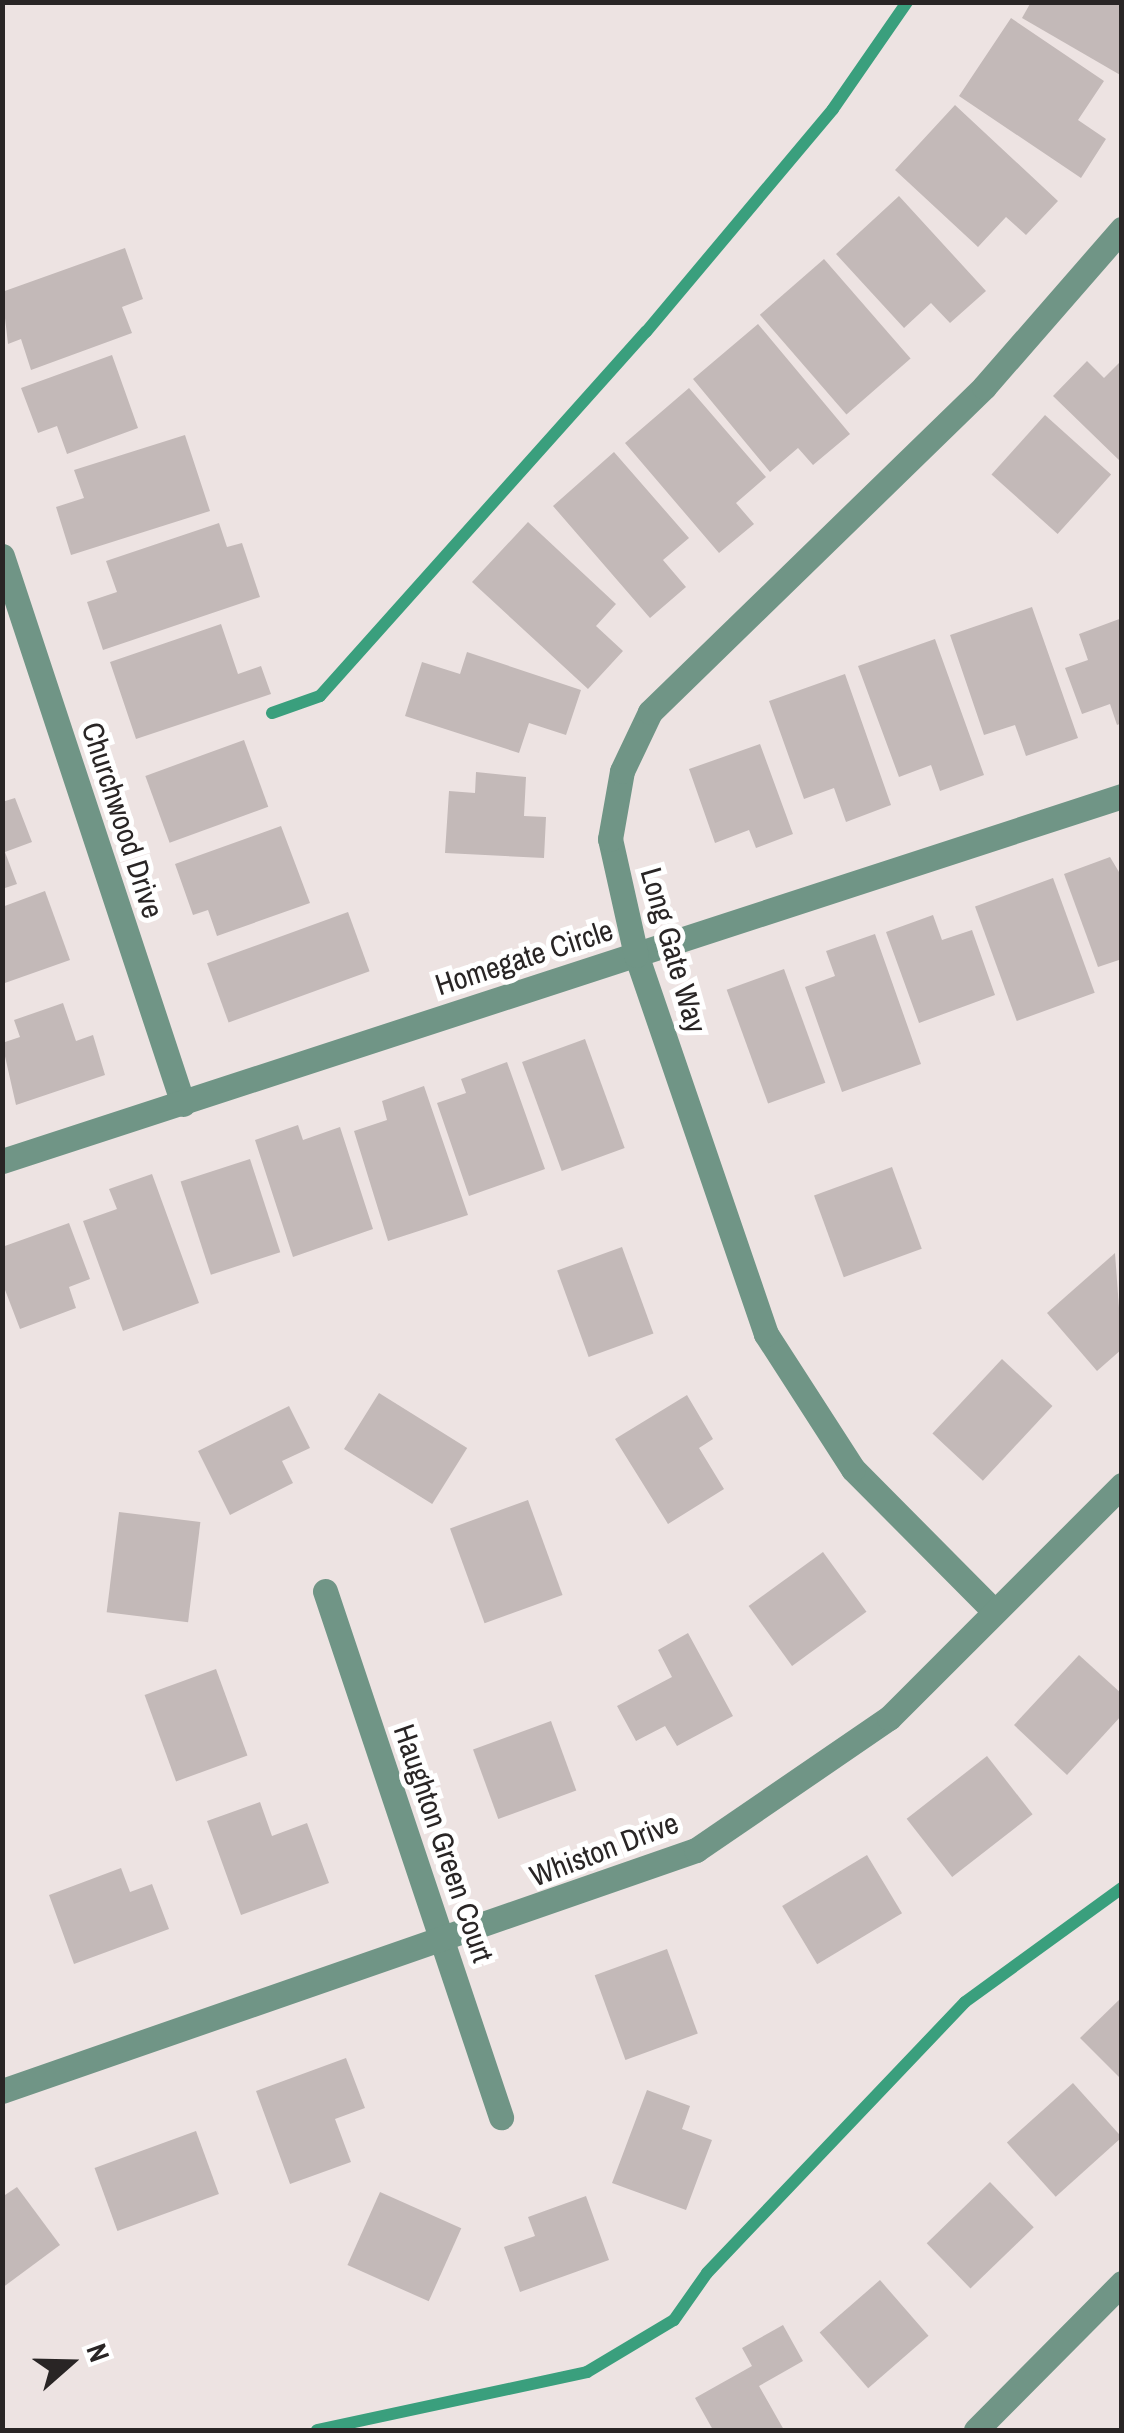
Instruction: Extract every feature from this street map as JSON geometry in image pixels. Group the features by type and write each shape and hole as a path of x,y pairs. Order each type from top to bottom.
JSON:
{"street":[{"name":"Long Gate Way","path":"994,1611 853,1469 792,1384 734,1250 636,955 610,839 622,771 650,712 984,387 1122,228"},
{"name":"Churchwood Drive","path":"2,556 183,1104"},
{"name":"Homegate Circle","path":"2,1161 1122,796"},
{"name":"Whiston Drive","path":"2,2091 635,1875 759,1814 889,1718 1122,1485"},
{"name":"Haughton Green Court","path":"324,1591 501,2117"},
{"path":"976,2430 1122,2283"}],"building":[{"path":"1031,2 1122,2 1122,76 1022,18"},
{"path":"1011,18 1104,81 1078,120 1106,139 1081,178 959,96"},
{"path":"955,105 1058,201 1026,235 1006,217 978,247 895,170"},
{"path":"899,196 986,291 950,323 931,303 904,328 836,254"},
{"path":"125,248 143,299 122,307 132,333 31,370 21,339 8,344 2,292"},
{"path":"824,259 911,359 846,414 760,315"},
{"path":"758,324 850,434 813,465 798,448 770,472 693,379"},
{"path":"112,355 138,428 67,454 57,426 38,433 21,388"},
{"path":"1122,360 1122,463 1053,396 1087,361 1104,378"},
{"path":"689,388 766,477 736,503 754,524 719,553 625,443"},
{"path":"1045,415 1111,475 1058,534 991,474"},
{"path":"185,435 210,511 71,555 56,507 84,498 74,470"},
{"path":"614,452 689,538 663,560 686,587 650,618 553,506"},
{"path":"528,522 616,604 596,626 623,651 588,689 472,582"},
{"path":"219,523 227,547 242,543 260,597 103,650 87,602 117,592 106,561"},
{"path":"1032,607 1078,738 1026,756 1015,725 984,735 950,635"},
{"path":"1122,618 1122,723 1117,725 1110,704 1082,714 1065,668 1088,660 1079,634"},
{"path":"221,624 238,674 261,666 271,694 136,739 110,662"},
{"path":"935,639 984,775 940,791 931,765 899,777 858,666"},
{"path":"467,652 581,690 566,735 529,723 519,753 405,716 422,662 460,674"},
{"path":"845,674 891,805 846,822 834,788 804,799 769,701"},
{"path":"244,740 268,807 170,843 145,776"},
{"path":"760,744 793,834 756,848 749,830 715,843 689,769"},
{"path":"476,772 526,777 524,816 546,817 544,858 445,853 449,791 475,793"},
{"path":"15,798 32,842 5,852 17,884 2,889 2,802"},
{"path":"281,826 310,903 217,936 208,910 193,915 175,864"},
{"path":"1110,857 1122,877 1122,959 1098,967 1064,874"},
{"path":"1053,878 1095,993 1017,1021 975,906"},
{"path":"45,891 70,960 2,984 2,907"},
{"path":"348,912 370,971 229,1023 207,963"},
{"path":"933,915 942,940 972,930 995,995 919,1023 886,932"},
{"path":"875,934 921,1064 842,1092 805,987 835,976 826,951"},
{"path":"784,969 825,1083 768,1104 727,990"},
{"path":"63,1003 76,1041 93,1035 105,1075 16,1105 2,1043 20,1037 14,1020"},
{"path":"585,1039 625,1148 562,1171 522,1062"},
{"path":"507,1062 545,1169 469,1196 437,1103 466,1093 461,1079"},
{"path":"424,1086 468,1215 388,1241 354,1131 387,1120 382,1101"},
{"path":"298,1125 303,1140 340,1127 373,1229 293,1257 255,1140"},
{"path":"250,1159 280,1252 211,1275 181,1182"},
{"path":"892,1167 922,1249 844,1277 814,1195"},
{"path":"152,1174 199,1303 123,1331 83,1221 117,1209 109,1189"},
{"path":"69,1223 90,1279 69,1287 76,1308 20,1329 2,1282 2,1247"},
{"path":"622,1247 653,1333 589,1357 557,1271"},
{"path":"1115,1253 1122,1349 1097,1371 1047,1313"},
{"path":"1002,1359 1052,1406 983,1481 932,1434"},
{"path":"379,1393 467,1448 432,1504 344,1449"},
{"path":"687,1395 713,1439 699,1448 724,1489 668,1524 615,1439"},
{"path":"289,1406 310,1448 282,1461 293,1483 230,1515 198,1451"},
{"path":"528,1500 563,1595 485,1623 450,1528"},
{"path":"119,1512 200,1522 188,1622 107,1612"},
{"path":"823,1552 866,1612 792,1666 749,1606"},
{"path":"688,1633 733,1716 677,1746 665,1726 636,1741 617,1706 672,1677 658,1650"},
{"path":"1079,1655 1122,1694 1122,1715 1067,1775 1014,1725"},
{"path":"216,1669 247,1755 176,1781 145,1695"},
{"path":"551,1721 576,1791 498,1819 473,1749"},
{"path":"987,1756 1033,1814 952,1877 907,1819"},
{"path":"260,1802 272,1836 307,1823 329,1883 241,1915 207,1821"},
{"path":"867,1855 902,1913 817,1964 782,1906"},
{"path":"121,1868 130,1892 152,1884 169,1929 74,1964 49,1895"},
{"path":"667,1949 698,2034 625,2060 595,1975"},
{"path":"1122,1997 1122,2080 1080,2038"},
{"path":"346,2058 365,2108 335,2119 351,2162 290,2184 256,2091"},
{"path":"1073,2083 1122,2137 1056,2197 1007,2143"},
{"path":"647,2090 690,2106 682,2129 712,2140 686,2210 612,2183"},
{"path":"196,2131 219,2194 117,2231 95,2168"},
{"path":"990,2182 1034,2227 970,2288 927,2243"},
{"path":"17,2187 60,2245 2,2288 2,2197"},
{"path":"380,2192 461,2228 429,2301 347,2265"},
{"path":"586,2196 609,2260 520,2292 504,2247 535,2236 528,2217"},
{"path":"880,2280 929,2336 868,2388 820,2332"},
{"path":"783,2325 803,2361 759,2386 784,2430 713,2430 695,2398 752,2366 742,2348"}],"waterway":[{"path":"272,713 320,696 646,332 833,109 907,2"},
{"path":"317,2430 587,2372 674,2320 707,2273 965,2002 1122,1888"}]}
